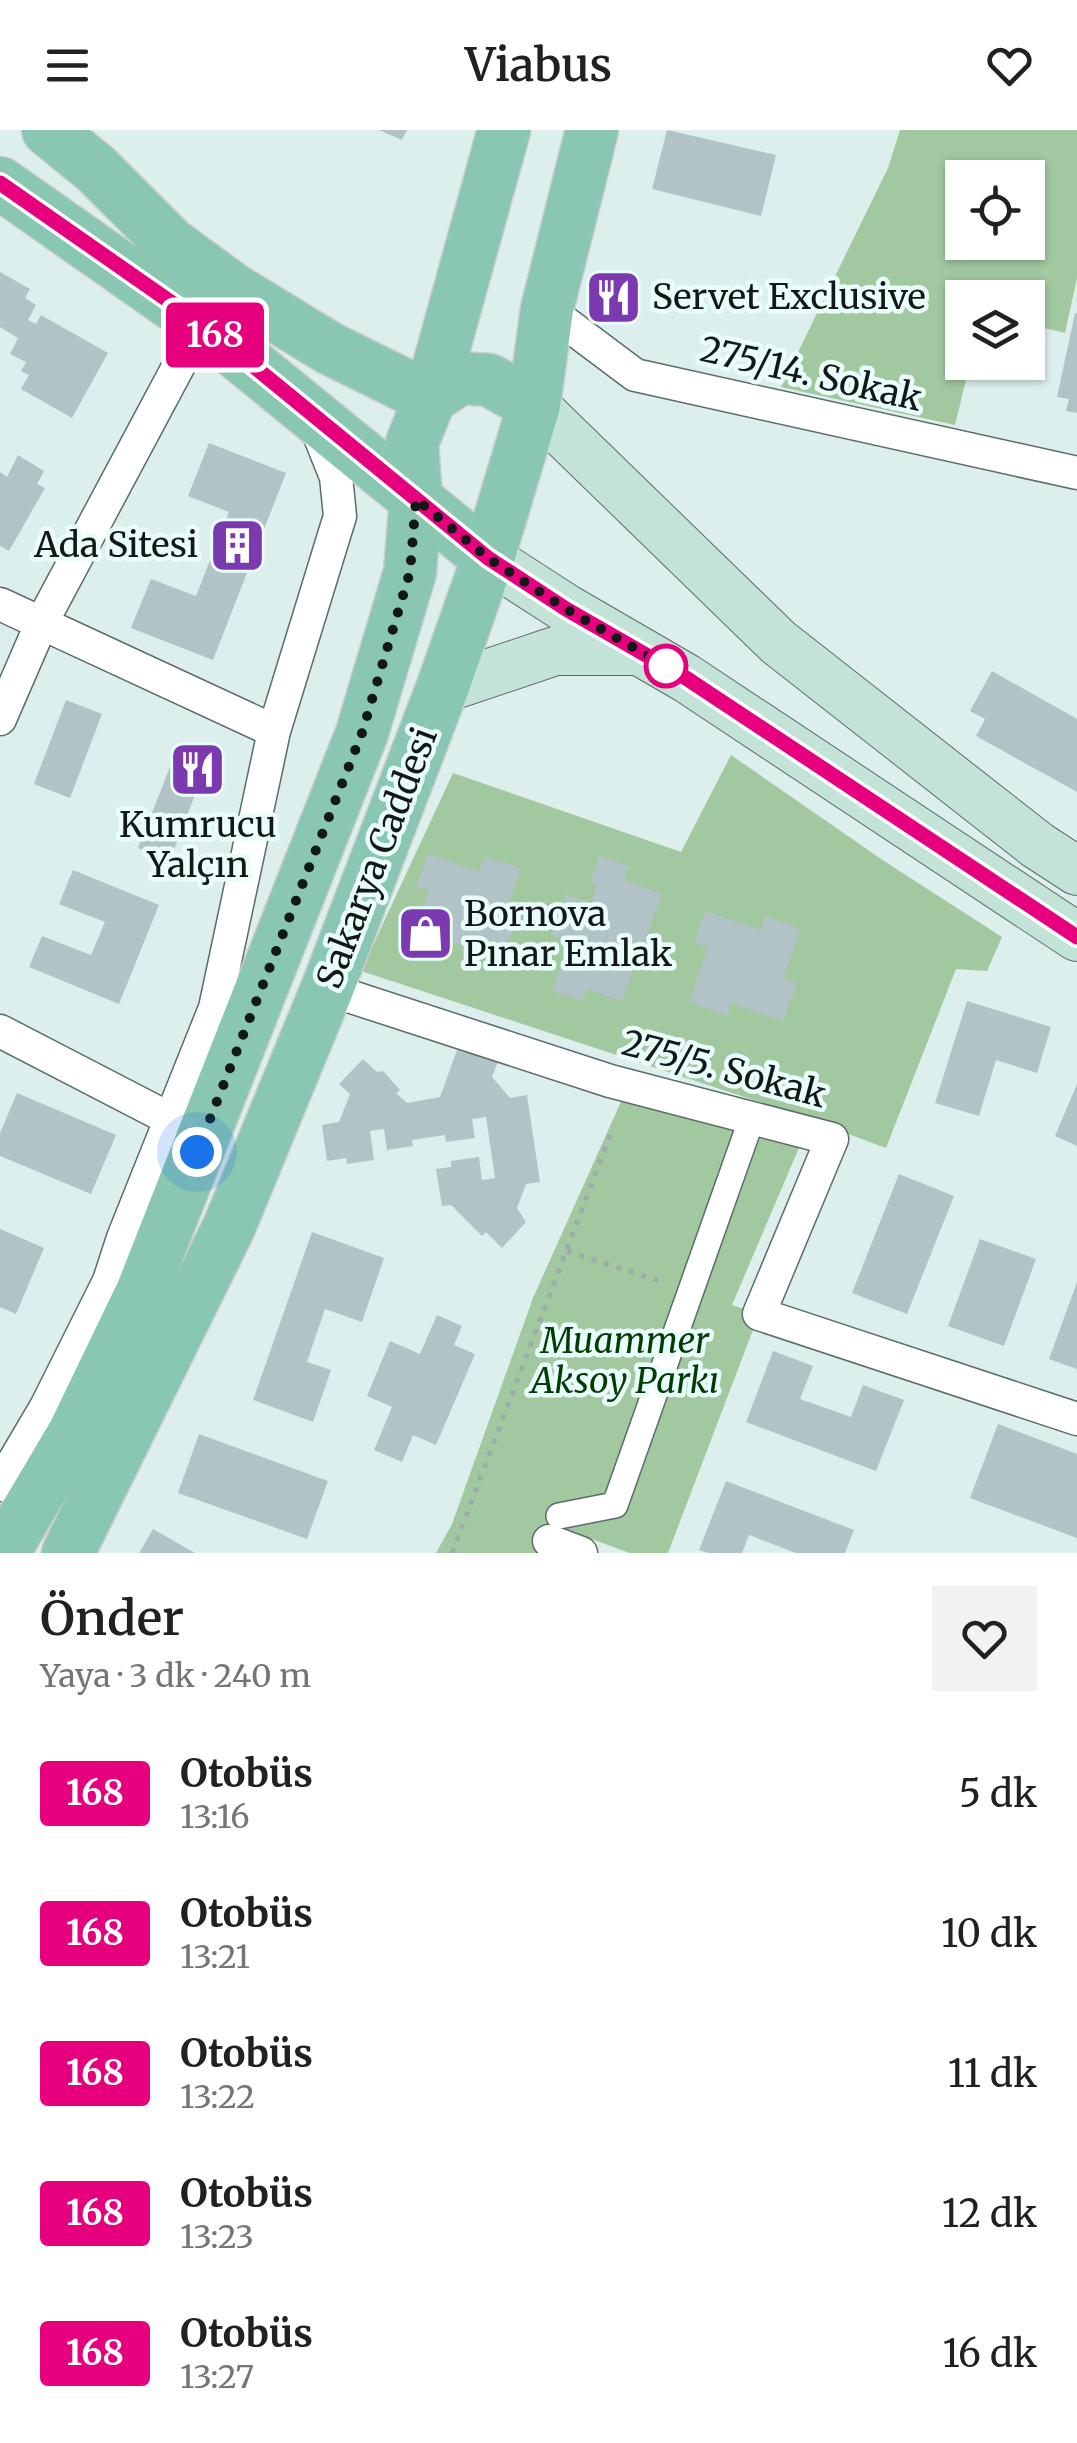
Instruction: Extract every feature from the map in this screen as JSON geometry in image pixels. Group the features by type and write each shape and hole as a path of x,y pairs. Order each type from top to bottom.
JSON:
{"main road":[{"path":"48,130 96,170 171,244 234,290 329,348 430,398"},
{"path":"430,398 504,130"},
{"name":"Sakarya Caddesi","path":"68,1553 229,1227 327,989 442,689 488,558 534,405 547,309 592,130"},
{"path":"0,183 202,324 488,558 566,609 686,678 1077,937"},
{"path":"430,398 460,378 489,380 534,405 778,642 1037,845 1077,871"},
{"name":"Sakarya Caddesi","path":"3,1553 74,1433 126,1287 362,733 410,572 416,499 412,443 430,398"},
{"path":"442,689 554,652 640,651"}],"street":[{"name":"275/14. Sokak","path":"547,309 635,376 1077,473"},
{"path":"0,719 42,622 202,324"},
{"path":"0,1485 46,1406 126,1287 170,1119 215,1008 274,731 340,516 336,477 310,413"},
{"path":"0,604 274,731"},
{"name":"275/5. Sokak","path":"327,989 610,1081 832,1139 759,1314 1077,1419"},
{"path":"0,1031 170,1119"},
{"path":"581,1553 554,1528 616,1505 752,1118"}],"path":[{"path":"452,1553 612,1130"},
{"path":"566,1251 693,1292"}],"green space":[{"path":"900,130 1077,130 1077,278 1065,333 1045,328 1045,280 945,280 945,380 966,380 955,425 781,387 888,168"},
{"path":"731,755 1002,937 987,971 956,969 886,1148 778,1108 361,971 453,773 681,852"},
{"name":"Muammer Aksoy Parkı","path":"624,1095 804,1136 732,1305 759,1314 668,1553 630,1553 575,1533 568,1553 436,1553 452,1524 533,1298"}],"building":[{"path":"379,130 407,130 402,140"},
{"path":"667,130 776,155 761,216 652,189"},
{"path":"0,272 30,289 25,298 36,305 28,320 36,324 41,315 108,353 72,418 21,389 29,375 21,371 26,362 10,354 18,338 0,327"},
{"path":"1075,313 1077,413 1066,411 1069,399 1057,397"},
{"name":"Ada Sitesi","path":"209,443 286,473 213,660 131,628 151,579 196,596 229,512 188,496"},
{"path":"18,455 44,471 37,484 45,488 9,551 0,546 0,472 7,477"},
{"path":"992,671 1077,719 1077,792 976,736 985,719 970,711"},
{"path":"66,700 102,714 70,798 34,784"},
{"path":"174,757 205,769 170,860 138,848"},
{"path":"428,854 479,872 485,856 521,868 502,922 514,926 502,960 449,941 445,954 411,942 429,891 416,887"},
{"path":"599,856 629,866 624,880 662,894 622,1001 587,989 582,1001 552,991 562,965 569,968 573,955 578,957 582,946 551,935 566,894 591,903 597,885 590,883"},
{"path":"73,870 159,905 119,1004 29,967 42,936 91,955 105,922 59,904"},
{"path":"705,911 760,930 765,916 801,929 783,978 797,983 783,1021 731,1003 727,1016 689,1002 708,948 694,943"},
{"path":"967,1001 1051,1027 1037,1073 996,1060 979,1116 935,1103"},
{"path":"457,1050 498,1061 492,1077 510,1098 527,1095 540,1182 526,1184 517,1208 526,1222 502,1248 486,1232 482,1236 451,1205 442,1206 436,1169 451,1167 451,1161 479,1157 482,1180 495,1178 486,1117 472,1119 475,1138 446,1142 445,1135 412,1140 413,1146 387,1150 384,1129 370,1131 374,1160 347,1164 346,1158 327,1161 322,1125 339,1122 350,1094 339,1084 363,1059 377,1072 383,1071 407,1103 440,1097"},
{"path":"1077,1084 1077,1146 1055,1136"},
{"path":"17,1093 116,1135 91,1194 0,1156 0,1133"},
{"path":"899,1174 954,1196 907,1314 852,1293"},
{"path":"0,1229 44,1248 16,1314 0,1307"},
{"path":"312,1232 384,1258 362,1322 325,1309 307,1362 331,1370 313,1422 253,1400"},
{"path":"980,1239 1036,1259 1004,1346 948,1326"},
{"path":"1077,1282 1077,1369 1049,1359"},
{"path":"437,1315 462,1326 454,1345 475,1354 436,1445 413,1435 402,1462 374,1450 392,1407 367,1396 390,1341 420,1354"},
{"path":"773,1351 813,1366 800,1399 851,1417 863,1385 904,1400 876,1471 746,1422"},
{"path":"998,1424 1077,1454 1077,1538 970,1498"},
{"path":"199,1434 328,1481 307,1539 178,1493"},
{"path":"726,1481 854,1530 845,1553 796,1553 749,1535 742,1553 699,1550"},
{"path":"153,1529 195,1553 139,1553"}],"bus line":[{"name":"168","path":"0,183 202,324 488,558 566,609 686,678 1077,937"}],"place":[{"name":"Servet Exclusive","path":"613,297"},
{"name":"Ada Sitesi","path":"237,545"},
{"name":"Kumrucu Yalçın","path":"198,769"},
{"name":"Bornova Pınar Emlak","path":"425,934"}],"route":[{"path":"197,1152 362,733 410,572 416,499 488,558 566,609 666,666"}]}
